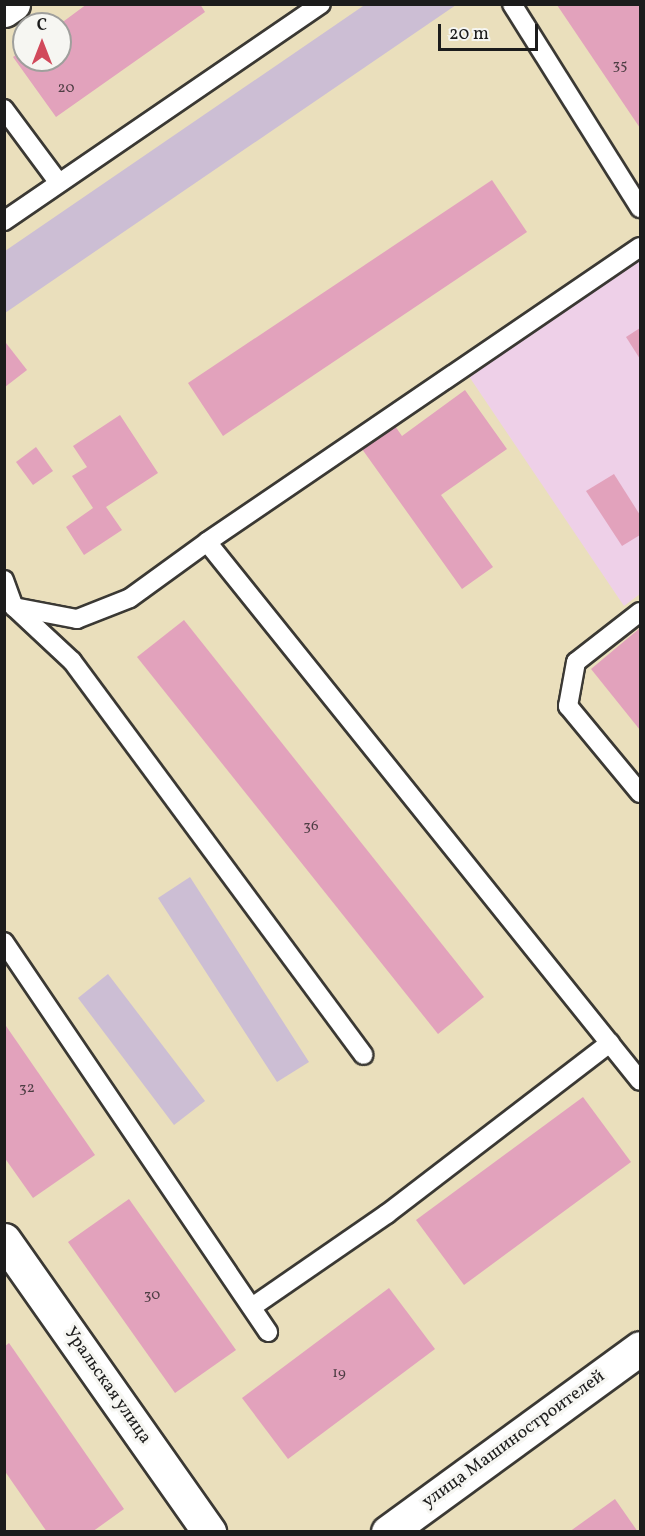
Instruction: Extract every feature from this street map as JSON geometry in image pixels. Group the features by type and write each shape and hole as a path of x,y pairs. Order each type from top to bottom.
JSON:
{"street":[{"path":"4,10 13,4"},
{"name":"Уральская улица","path":"4,1240 208,1532"},
{"name":"улица Машиностроителей","path":"388,1532 640,1348"}],"lane":[{"path":"4,221 321,4"},
{"path":"512,4 640,208"},
{"path":"4,109 59,183"},
{"path":"9,610 77,619 130,598 207,542 640,247"},
{"path":"207,542 640,1081"},
{"path":"4,580 9,610 72,661 364,1055"},
{"path":"640,612 576,662 568,706 640,793"},
{"path":"4,942 268,1332"},
{"path":"252,1307 387,1214 610,1043"}],"shaded area":[{"path":"366,4 456,5 5,313 5,251"},
{"path":"640,247 640,594 624,606 464,369"},
{"path":"190,877 309,1062 277,1082 158,898"},
{"path":"108,974 205,1101 174,1125 78,998"}],"building":[{"path":"87,4 200,4 205,12 56,117 24,72 72,72 72,15"},
{"path":"557,5 640,5 640,128"},
{"path":"492,180 527,232 223,436 188,383"},
{"path":"640,328 640,359 626,337"},
{"path":"6,343 27,370 5,387 5,345"},
{"path":"465,390 507,449 441,495 493,567 462,589 362,449 395,426 402,436"},
{"path":"120,415 158,473 106,507 122,530 84,555 66,527 93,508 72,476 87,467 73,446"},
{"path":"36,447 53,471 33,485 16,462"},
{"path":"614,474 640,515 640,535 622,546 586,491"},
{"path":"184,620 484,997 438,1034 137,657"},
{"path":"640,628 640,730 591,669"},
{"path":"4,1023 95,1155 33,1198 4,1157"},
{"path":"583,1097 631,1162 464,1285 416,1220"},
{"path":"129,1199 236,1350 175,1393 68,1242"},
{"path":"389,1288 435,1349 288,1459 242,1398"},
{"path":"9,1343 124,1509 92,1532 47,1532 4,1470 4,1347"},
{"path":"615,1499 638,1532 569,1532"}]}
